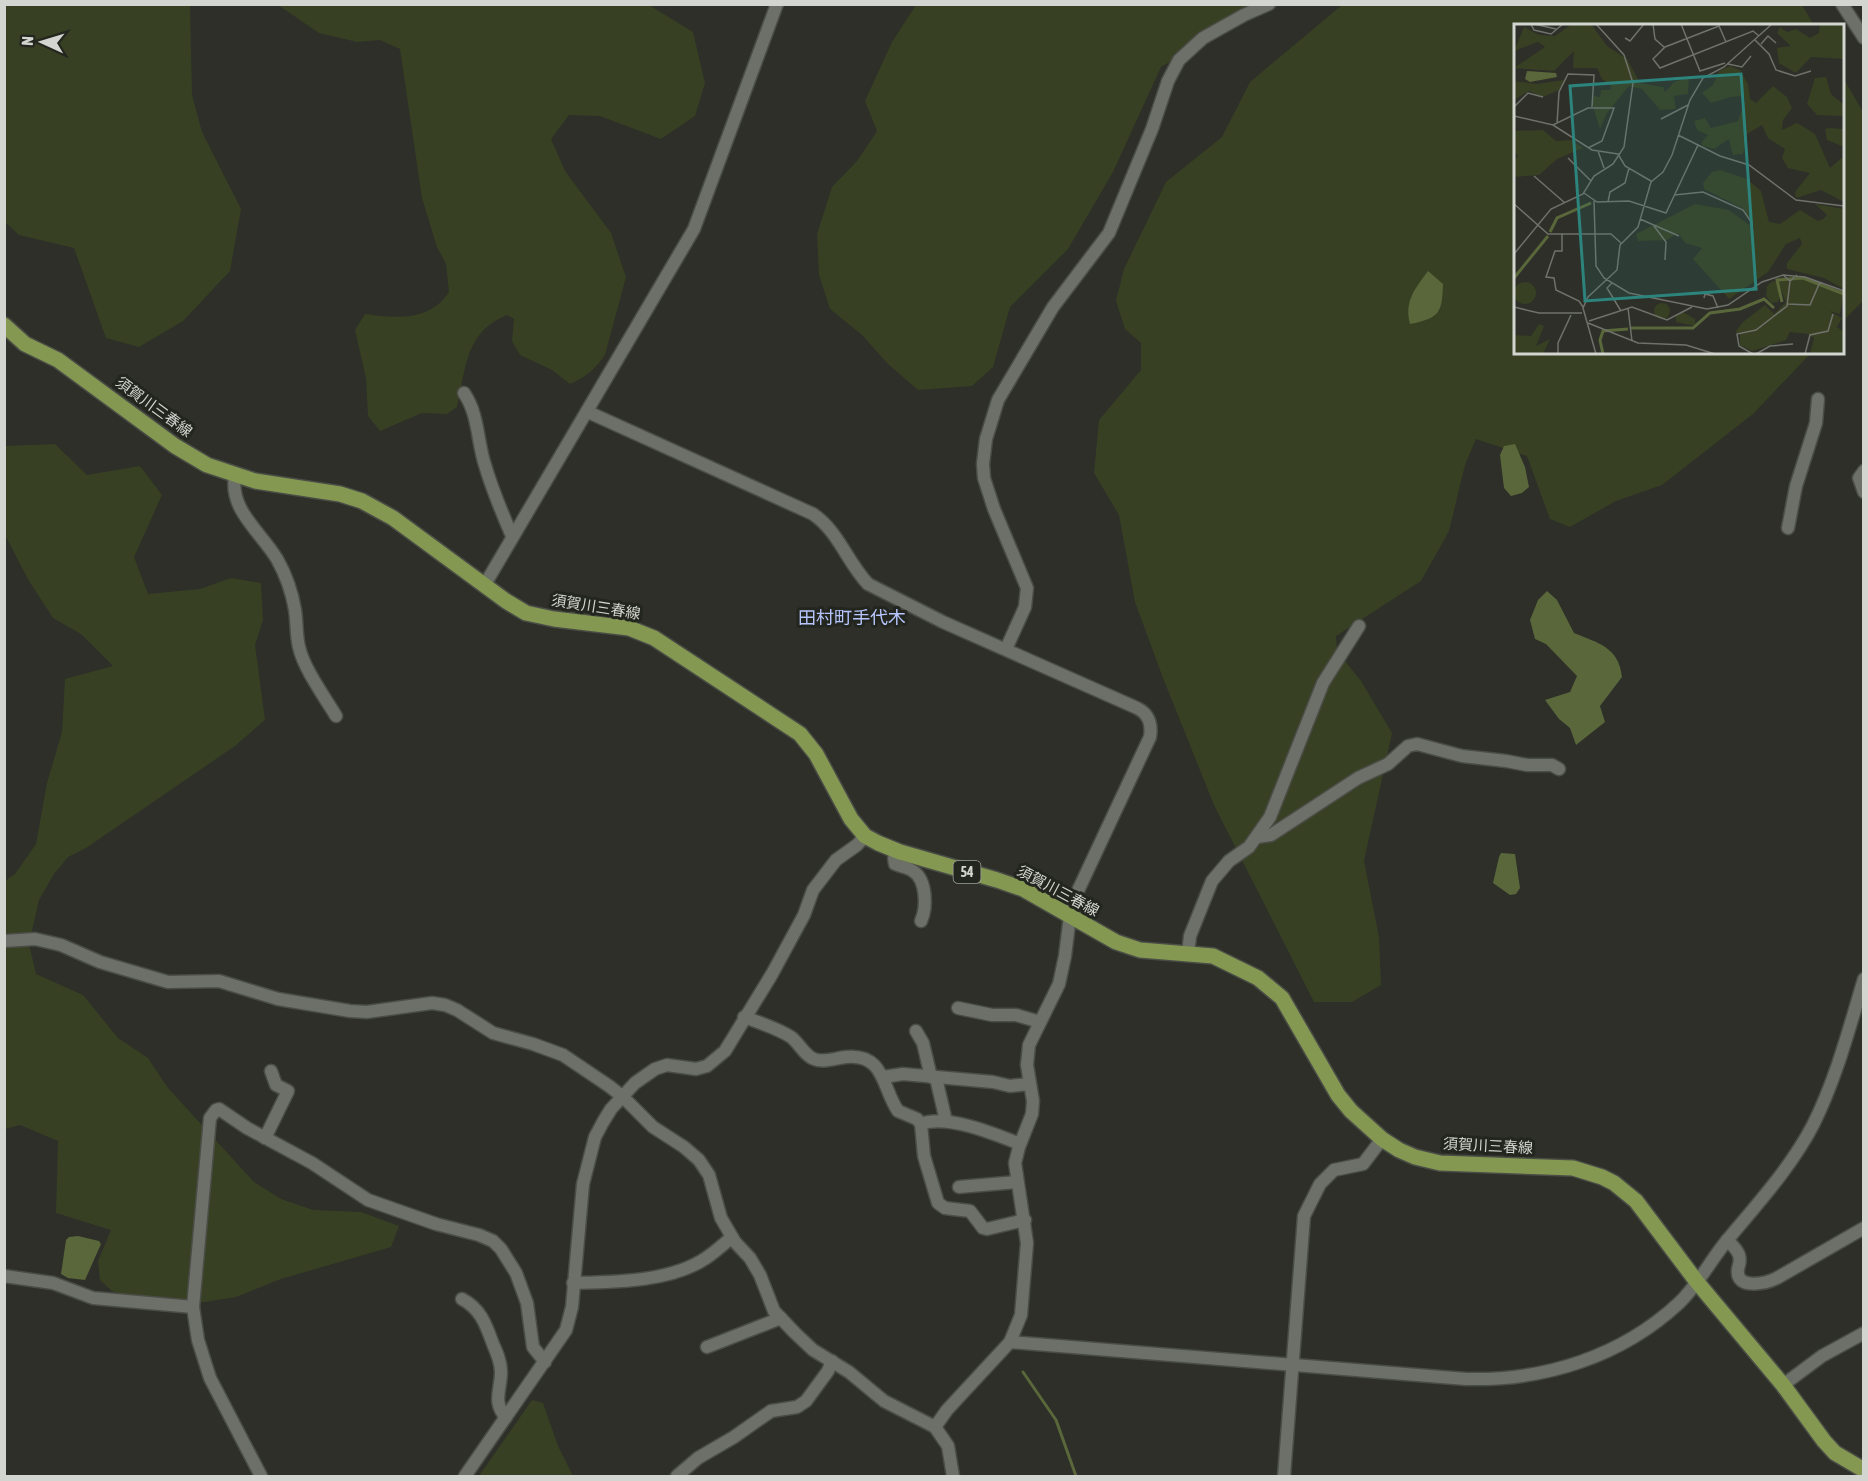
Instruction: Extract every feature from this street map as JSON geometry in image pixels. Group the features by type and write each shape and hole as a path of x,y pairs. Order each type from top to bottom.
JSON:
{"main road":[{"name":"須賀川三春線","path":"4,325 25,344 58,360 175,446 207,465 255,481 340,494 362,501 393,518 484,586 526,613 554,619 612,625 642,632 698,665 805,739 816,754 851,819 865,836 900,852 1023,889 1116,942 1140,950 1213,956 1258,978 1282,998 1338,1095 1351,1111 1382,1139 1415,1157 1440,1163 1573,1168 1614,1183 1636,1202 1697,1282 1783,1385 1835,1453 1863,1470"}],"street":[{"path":"484,586 694,229 777,4"},
{"path":"1006,649 1025,607 1027,588 994,509 984,478 986,439 998,400 1053,307 1109,233 1152,129 1168,81 1179,60 1203,38 1269,4"},
{"path":"1842,4 1863,38"},
{"path":"464,393 472,406 487,474 512,536"},
{"path":"1788,528 1796,486 1816,423 1818,399"},
{"path":"588,412 813,514 833,531 854,567 868,584 943,622 1144,711 1151,725 1150,737 1076,895 1059,984 1029,1045 1027,1065 1033,1101 1032,1114 1020,1144 1016,1163 1027,1243 1021,1315 1010,1342 934,1426"},
{"path":"1863,471 1859,478 1863,492"},
{"path":"235,476 234,488 242,512 276,557 289,583 296,611 299,648 306,665 336,716"},
{"path":"1188,953 1190,936 1212,881 1229,861 1249,847 1270,817 1323,683 1359,626"},
{"path":"1257,837 1271,835 1358,778 1388,764 1408,746 1417,744 1462,756 1527,765 1552,765 1559,769"},
{"path":"465,1476 566,1330 569,1321 581,1194 595,1137 611,1109 635,1083 660,1067 676,1065 696,1069 707,1066 725,1051 772,974 804,915 813,890 836,861 865,836"},
{"path":"900,852 894,858 896,864 913,870 918,876 924,894 921,921"},
{"path":"4,941 35,939 61,945 100,962 168,982 219,981 278,999 350,1011 378,1011 432,1003 444,1005 457,1010 493,1033 562,1055 623,1097 653,1127 684,1147 699,1160 709,1175 717,1209 732,1237 750,1258 760,1275 770,1302 781,1318 813,1350 849,1372 884,1401 934,1426 948,1446 953,1476"},
{"path":"1010,1342 1466,1379 1504,1379 1526,1376 1591,1359 1630,1340 1679,1302 1790,1162 1812,1125 1838,1068 1863,979"},
{"path":"958,1008 992,1015 1016,1015 1040,1022"},
{"path":"744,1017 776,1029 792,1038 812,1059 824,1060 849,1056 863,1058 876,1066 898,1111 917,1119 921,1124 924,1156 938,1203 945,1208 970,1211 983,1228 987,1229 1024,1220"},
{"path":"916,1031 934,1077 945,1121"},
{"path":"265,1138 288,1091 276,1084 272,1071"},
{"path":"883,1077 903,1074 993,1082 1010,1086 1029,1084"},
{"path":"261,1476 210,1378 198,1340 193,1307 205,1163 213,1113 219,1109 247,1128 312,1163 368,1200 493,1241 516,1273 527,1303 533,1347 545,1362"},
{"path":"921,1124 945,1121 1020,1144"},
{"path":"1284,1476 1304,1216 1320,1184 1334,1170 1363,1164 1382,1139"},
{"path":"959,1187 1017,1182"},
{"path":"1727,1240 1740,1257 1737,1270 1739,1277 1749,1284 1758,1284 1767,1283 1784,1274 1863,1228"},
{"path":"573,1283 634,1280 670,1273 706,1258 732,1237"},
{"path":"4,1276 53,1283 93,1298 193,1307"},
{"path":"462,1299 471,1303 487,1325 500,1362 497,1400 500,1411 506,1417"},
{"path":"707,1347 781,1318"},
{"path":"1783,1385 1822,1356 1863,1333"},
{"path":"677,1476 698,1458 734,1437 771,1411 798,1407 806,1401 828,1371 832,1361"}],"shaded area":[{"path":"4,5 190,5 192,95 202,132 241,209 230,271 183,321 139,347 106,338 74,248 19,235 5,222"},
{"path":"278,5 649,5 693,32 705,83 695,116 661,139 600,116 569,115 551,139 565,171 611,233 626,277 605,355 590,372 570,384 552,370 520,355 512,341 514,319 507,315 493,322 475,341 466,365 457,407 447,414 422,413 380,431 368,416 366,378 355,330 365,314 411,316 432,309 449,292 446,264 437,247 422,198 400,49 380,40 357,42 319,33"},
{"path":"916,5 1266,5 1161,67 1113,172 1068,249 1010,307 993,367 972,386 918,390 888,364 862,335 830,309 819,275 817,234 832,187 857,161 877,131 865,101 892,42"},
{"path":"1342,5 1802,5 1813,24 1514,24 1514,354 1810,354 1753,414 1662,485 1616,501 1570,527 1550,519 1527,456 1476,439 1465,465 1449,531 1421,581 1336,636 1337,651 1361,681 1392,733 1364,861 1379,937 1381,985 1352,1002 1314,1002 1214,805 1135,602 1119,515 1094,473 1099,420 1141,370 1141,343 1125,329 1116,301 1124,269 1166,182 1222,137 1250,82"},
{"path":"1844,79 1863,112 1863,301 1844,320"},
{"path":"1428,271 1443,284 1440,308 1428,319 1410,324 1408,309 1412,296"},
{"path":"55,444 87,475 140,466 162,495 134,557 148,594 200,589 231,578 261,583 263,620 255,645 265,720 235,746 86,848 68,857 54,874 39,900 29,944 36,974 83,995 118,1038 148,1058 168,1088 254,1182 281,1199 313,1210 361,1212 399,1226 391,1247 281,1279 236,1297 161,1305 112,1291 100,1280 98,1261 111,1230 56,1213 58,1141 20,1125 5,1129 5,881 15,874 36,844 47,783 62,732 65,679 113,666 81,634 53,618 29,581 5,535 4,446"},
{"path":"1515,444 1525,467 1529,487 1522,493 1511,496 1504,488 1500,455 1504,446"},
{"path":"1547,591 1557,600 1574,633 1599,643 1612,653 1617,659 1622,677 1600,706 1605,722 1576,745 1570,728 1559,719 1545,700 1570,692 1577,676 1546,644 1535,639 1530,620 1538,600"},
{"path":"1501,853 1515,854 1520,888 1516,894 1510,895 1493,883"},
{"path":"78,1236 99,1241 101,1244 85,1280 68,1278 61,1274 66,1240 69,1237"},
{"path":"532,1400 543,1403 558,1446 573,1476 479,1476"}],"waterway":[{"path":"1023,1372 1056,1420 1076,1476"}],"district":[{"name":"田村町手代木","path":"852,618"}]}
